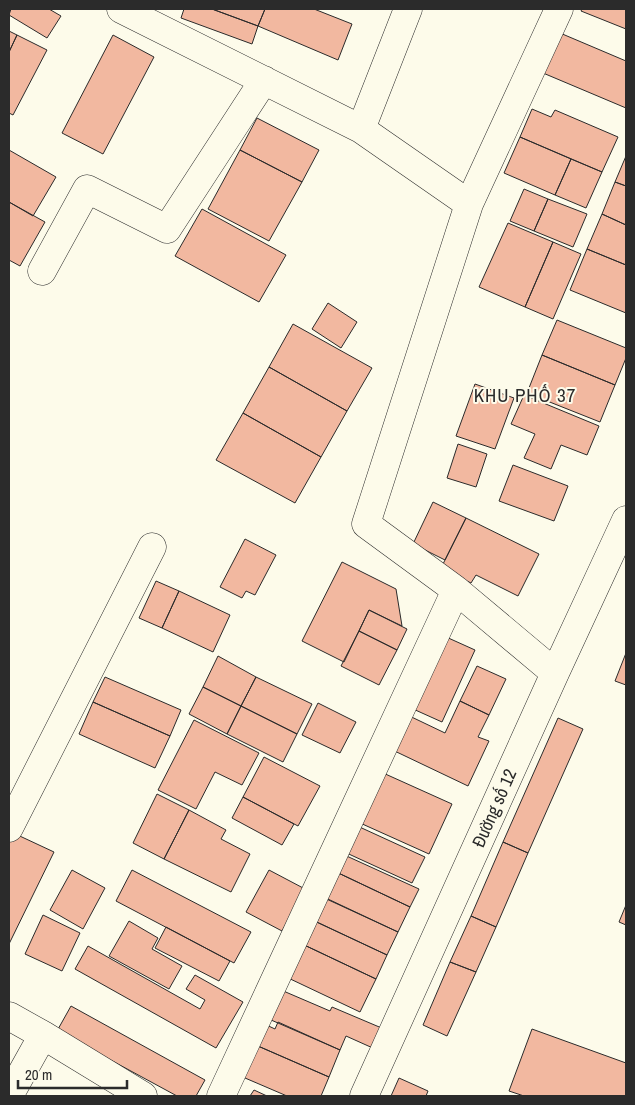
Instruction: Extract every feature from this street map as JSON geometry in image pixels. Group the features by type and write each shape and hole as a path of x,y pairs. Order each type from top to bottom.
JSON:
{"street":[{"path":"121,9 362,129 469,204"},
{"path":"362,129 408,9"},
{"path":"555,672 456,590 366,524 469,204 559,9"},
{"path":"42,271 87,189 166,229 264,80"},
{"name":"Đường số 12","path":"364,1096 555,672 617,566 626,520"},
{"path":"9,828 152,547"},
{"path":"221,1096 456,590"},
{"path":"9,1016 44,1035 143,1096"},
{"path":"9,1096 44,1035"}],"building":[{"path":"11,9 49,9 61,16 47,38 9,15"},
{"path":"184,9 212,9 258,26 252,44 181,18"},
{"path":"212,9 265,9 258,26"},
{"path":"265,9 314,9 352,24 338,60 258,26"},
{"path":"582,9 626,9 626,29 581,11"},
{"path":"9,31 17,35 9,52"},
{"path":"560,33 626,61 626,108 543,73"},
{"path":"17,35 47,50 13,115 9,113 9,52"},
{"path":"113,35 154,57 103,154 62,133"},
{"path":"532,109 551,117 555,110 618,137 602,172 520,137"},
{"path":"257,118 319,150 302,182 240,150"},
{"path":"520,137 571,159 555,195 504,173"},
{"path":"9,150 56,177 33,216 9,202"},
{"path":"240,150 302,182 269,241 208,209"},
{"path":"626,156 626,186 615,182"},
{"path":"571,159 602,172 586,208 555,195"},
{"path":"615,182 626,186 626,225 602,214"},
{"path":"524,189 548,199 534,231 510,221"},
{"path":"548,199 587,214 573,247 534,231"},
{"path":"9,202 45,222 20,266 9,260"},
{"path":"202,209 286,255 259,302 175,256"},
{"path":"602,214 626,225 626,265 587,249"},
{"path":"508,223 553,242 525,307 479,287"},
{"path":"553,242 581,254 553,319 525,307"},
{"path":"587,249 626,265 626,313 570,290"},
{"path":"328,303 357,322 341,348 312,329"},
{"path":"557,320 626,348 626,358 615,385 542,355"},
{"path":"293,324 372,368 347,411 269,367"},
{"path":"542,355 615,385 600,422 527,393"},
{"path":"269,367 347,411 321,457 243,413"},
{"path":"475,384 514,398 495,449 456,436"},
{"path":"524,395 599,426 587,455 561,445 551,469 524,458 535,434 511,424"},
{"path":"243,413 321,457 295,503 216,460"},
{"path":"458,444 487,454 476,487 447,478"},
{"path":"513,465 568,486 554,521 499,501"},
{"path":"433,502 466,518 445,560 413,544"},
{"path":"466,518 539,554 518,596 476,575 471,583 441,568"},
{"path":"245,539 276,555 255,595 246,591 242,598 220,587"},
{"path":"342,562 396,589 402,626 369,610 344,662 302,641"},
{"path":"156,581 179,591 162,628 139,618"},
{"path":"179,591 230,615 213,652 162,628"},
{"path":"369,610 407,629 397,650 359,631"},
{"path":"359,631 397,650 379,685 341,666"},
{"path":"435,632 475,650 442,722 402,704"},
{"path":"626,653 626,685 615,681"},
{"path":"218,656 256,677 241,706 203,687"},
{"path":"477,666 506,679 489,715 460,701"},
{"path":"105,677 181,710 170,736 93,702"},
{"path":"256,677 312,704 297,734 241,706"},
{"path":"203,687 241,706 227,734 189,714"},
{"path":"460,701 489,715 478,737 489,741 468,786 382,745 399,711 445,733"},
{"path":"93,702 170,736 155,768 79,734"},
{"path":"318,703 356,722 340,753 302,735"},
{"path":"241,706 297,734 283,762 227,734"},
{"path":"558,718 583,729 528,853 503,842"},
{"path":"194,720 259,753 242,785 215,772 196,809 158,790"},
{"path":"264,757 320,786 298,826 243,797"},
{"path":"372,768 452,804 429,854 349,818"},
{"path":"157,794 189,810 164,859 133,843"},
{"path":"243,797 294,824 282,845 232,818"},
{"path":"189,810 226,830 221,839 250,854 231,892 164,859"},
{"path":"353,824 425,857 412,883 340,850"},
{"path":"9,831 54,852 9,944"},
{"path":"503,842 528,853 496,927 471,916"},
{"path":"340,853 419,889 410,907 332,870"},
{"path":"72,870 105,888 83,929 50,910"},
{"path":"132,870 251,932 234,963 116,901"},
{"path":"269,870 305,889 282,931 246,912"},
{"path":"332,870 410,907 398,932 320,896"},
{"path":"313,892 398,932 387,955 302,915"},
{"path":"626,905 626,925 619,922"},
{"path":"43,915 80,933 62,971 25,954"},
{"path":"471,916 496,927 476,972 450,962"},
{"path":"310,919 387,955 376,979 300,943"},
{"path":"129,921 158,938 152,949 182,966 169,989 109,956"},
{"path":"166,927 230,961 219,981 155,948"},
{"path":"300,943 376,979 360,1012 284,976"},
{"path":"88,946 200,1009 205,1000 186,989 195,975 243,1002 216,1048 75,969"},
{"path":"450,962 476,972 447,1036 423,1025"},
{"path":"267,984 330,1011 332,1007 384,1029 375,1049 346,1036 340,1050 255,1013"},
{"path":"71,1006 205,1080 196,1096 177,1096 57,1031"},
{"path":"260,1022 275,1029 278,1022 340,1050 329,1077 251,1043"},
{"path":"532,1029 626,1063 626,1096 524,1096 509,1091"},
{"path":"251,1043 329,1077 321,1096 287,1096 238,1075"},
{"path":"399,1078 428,1091 426,1096 391,1096"},
{"path":"254,1090 267,1096 250,1096"}],"district":[{"name":"KHU PHỐ 37","path":"525,395"}]}
